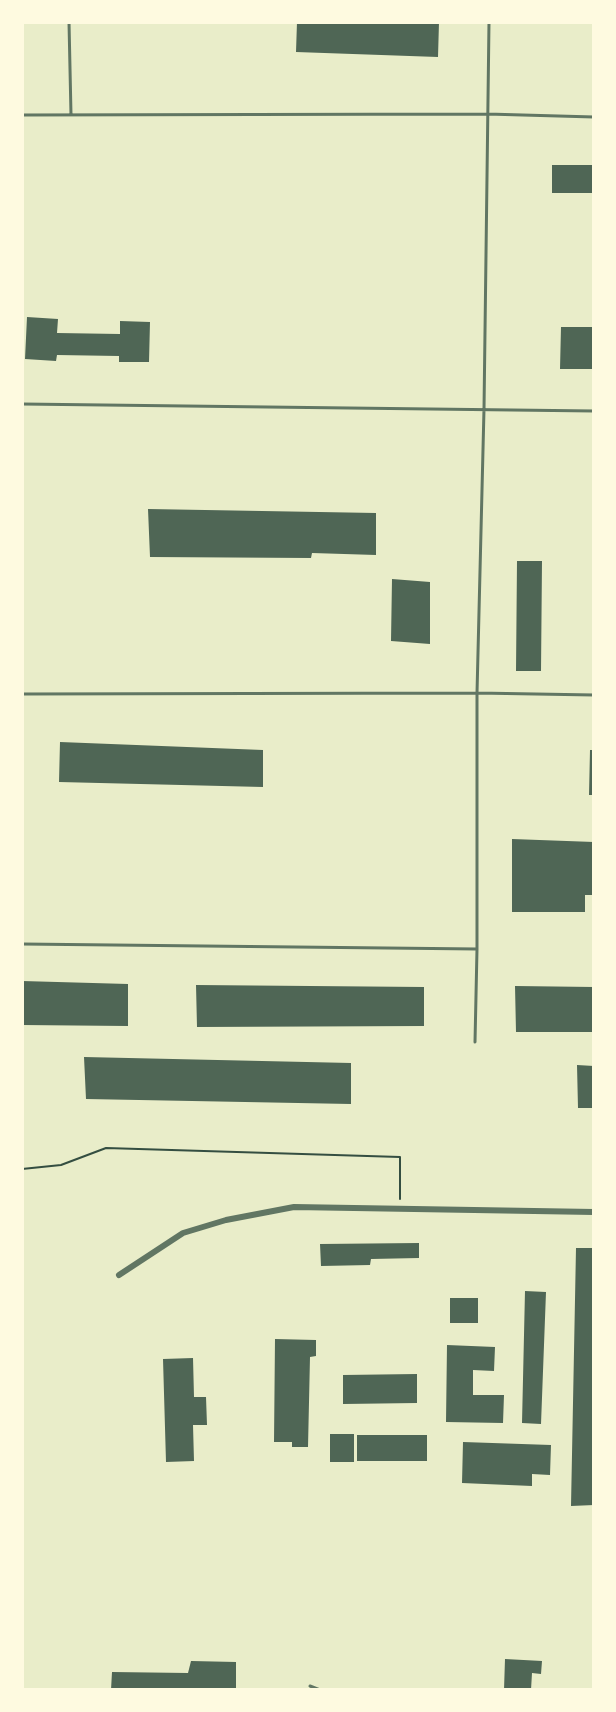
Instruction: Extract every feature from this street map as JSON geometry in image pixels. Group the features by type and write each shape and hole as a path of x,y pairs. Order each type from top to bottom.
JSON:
{"street":[{"path":"119,1275 183,1233 226,1220 294,1207 594,1212"}],"lane":[{"path":"69,22 71,115"},
{"path":"475,1042 477,693 484,409 489,22"},
{"path":"22,115 487,114 594,117"},
{"path":"22,404 594,411"},
{"path":"22,694 594,695"},
{"path":"22,944 477,949"},
{"path":"310,1686 320,1689"}],"path":[{"path":"22,1169 61,1165 106,1148 400,1157 400,1208"}],"building":[{"path":"297,22 439,22 438,57 296,52"},
{"path":"552,165 594,165 594,193 552,193"},
{"path":"27,317 58,319 57,333 120,334 120,321 150,322 149,362 119,362 119,356 57,355 56,361 25,359"},
{"path":"561,327 594,327 594,369 560,369"},
{"path":"148,509 376,513 376,555 312,553 311,558 150,557"},
{"path":"517,561 542,561 541,671 516,671"},
{"path":"392,579 430,582 430,644 391,641"},
{"path":"60,742 263,750 263,787 59,782"},
{"path":"590,750 594,750 594,795 589,795"},
{"path":"512,839 594,842 594,895 585,895 585,912 512,912"},
{"path":"22,981 128,984 128,1026 22,1025"},
{"path":"196,985 424,987 424,1026 197,1027"},
{"path":"515,986 594,987 594,1032 516,1032"},
{"path":"84,1057 351,1063 351,1104 86,1099"},
{"path":"577,1065 594,1066 594,1108 578,1108"},
{"path":"419,1243 419,1258 371,1259 370,1265 321,1266 320,1244"},
{"path":"576,1248 594,1248 594,1505 571,1506"},
{"path":"525,1291 546,1292 541,1424 522,1423"},
{"path":"450,1298 478,1298 478,1323 450,1323"},
{"path":"275,1339 316,1340 316,1356 310,1357 308,1447 292,1447 292,1442 274,1442"},
{"path":"447,1345 495,1347 494,1371 473,1370 473,1395 504,1395 503,1423 446,1422"},
{"path":"193,1358 194,1397 206,1397 207,1425 193,1425 194,1461 166,1462 163,1359"},
{"path":"417,1374 417,1403 343,1404 343,1375"},
{"path":"330,1434 354,1434 354,1462 330,1462"},
{"path":"357,1435 427,1435 427,1461 357,1461"},
{"path":"463,1442 551,1445 550,1475 532,1474 532,1486 462,1483"},
{"path":"505,1659 542,1661 541,1674 532,1673 531,1690 504,1690"},
{"path":"191,1661 236,1662 236,1690 111,1690 112,1672 188,1673"}]}
